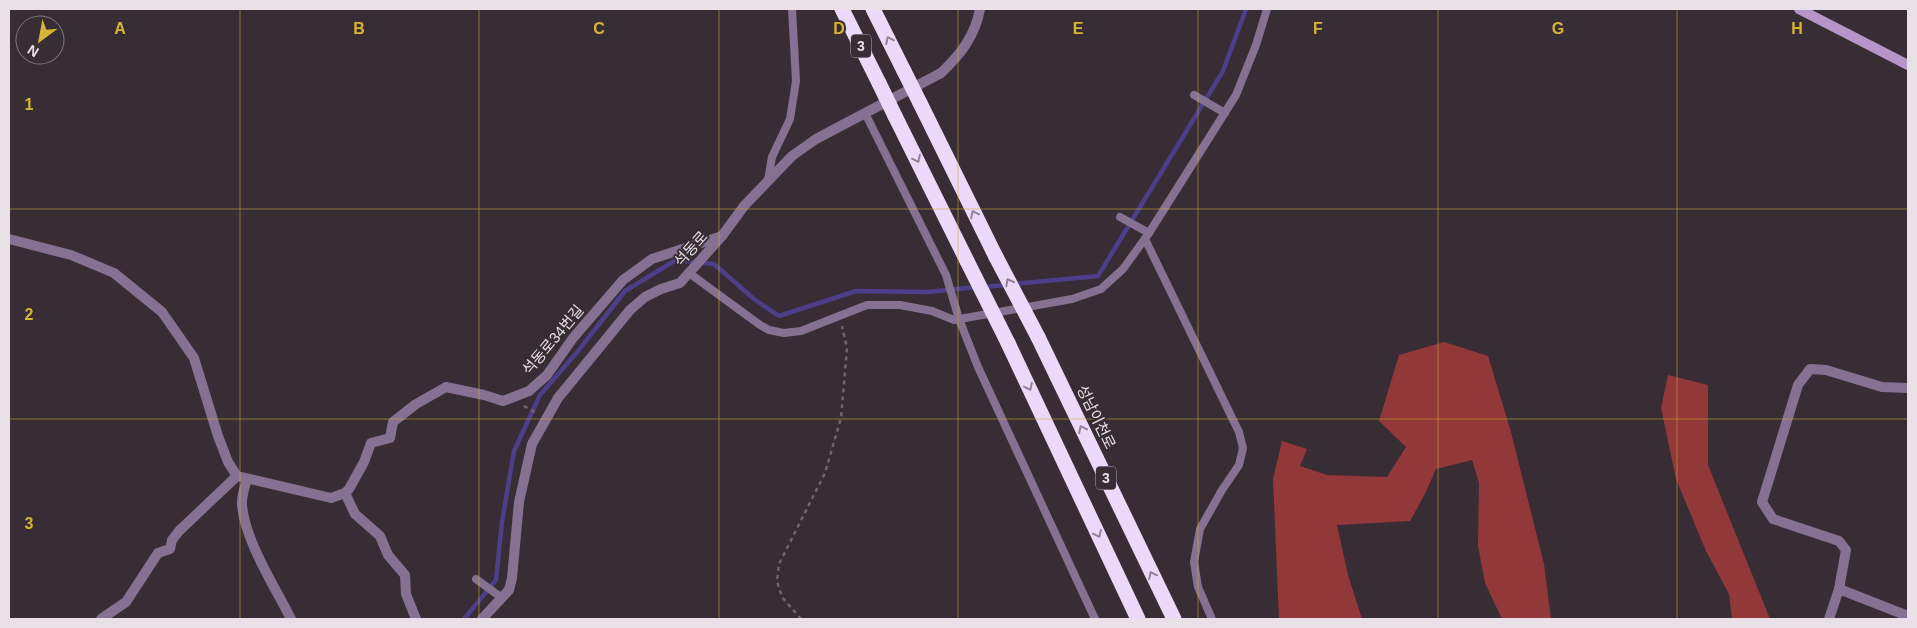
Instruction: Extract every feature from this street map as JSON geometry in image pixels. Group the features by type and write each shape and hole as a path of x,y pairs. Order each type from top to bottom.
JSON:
{"highway":[{"name":"3","path":"842,9 1008,343 1138,619"},
{"name":"성남이천로","path":"874,9 996,257 1038,337 1174,619"}],"street":[{"name":"석동로","path":"482,619 498,596 509,590 512,578 519,502 526,467 532,444 558,398 630,310 645,297 661,289 680,284 722,236 744,206 792,156 816,139 940,72 956,58 969,42 978,20 980,9"},
{"path":"1799,9 1908,65"},
{"name":"석동로34번길","path":"345,493 364,462 371,443 390,438 393,422 416,404 446,387 503,401 529,391 547,375 573,338 623,280 652,259 722,236"},
{"path":"9,239 71,254 114,272 162,312 194,358 228,462 242,478 330,498 345,493 355,514 380,536 388,556 405,575 406,594 416,619"},
{"path":"1829,619 1839,589 1846,550 1839,541 1774,519 1762,502 1798,385 1810,369 1826,370 1882,388 1908,388"},
{"path":"100,619 126,602 158,553 170,549 172,540 179,531 242,478"},
{"path":"242,478 242,504 246,524 254,546 290,619"},
{"path":"1839,589 1908,616"}],"lane":[{"path":"768,180 772,157 790,119 796,81 792,9"},
{"path":"690,272 769,330 784,333 801,331 867,305 900,305 932,311 954,320 1072,298 1101,289 1123,269 1222,111 1236,95 1256,45 1267,9"},
{"path":"1196,96 1222,111"},
{"path":"865,112 946,275 959,319 978,367 1095,619"},
{"path":"1123,218 1145,234 1239,432 1243,448 1239,464 1200,529 1194,562 1198,587 1212,619"},
{"path":"479,582 498,596"}],"path":[{"path":"802,619 782,597 777,581 779,564 825,473 842,418 847,348 840,315"},
{"path":"524,406 538,414"}],"shaded area":[{"path":"1444,342 1488,356 1511,432 1544,564 1551,619 1502,619 1485,583 1478,546 1479,483 1472,460 1436,469 1410,521 1337,525 1348,575 1362,619 1279,619 1273,479 1282,441 1307,449 1300,466 1327,475 1387,477 1406,447 1379,421 1399,355"},
{"path":"1668,375 1708,385 1708,465 1770,619 1732,619 1729,594 1706,551 1676,479 1661,408"}],"waterway":[{"path":"1014,284 1098,276 1223,71 1246,9"},
{"path":"464,619 496,580 502,522 514,451 540,395 578,351 625,291 676,260 714,264 754,299 779,316 856,291 928,292 977,287"},
{"path":"984,287 1006,285"}]}
